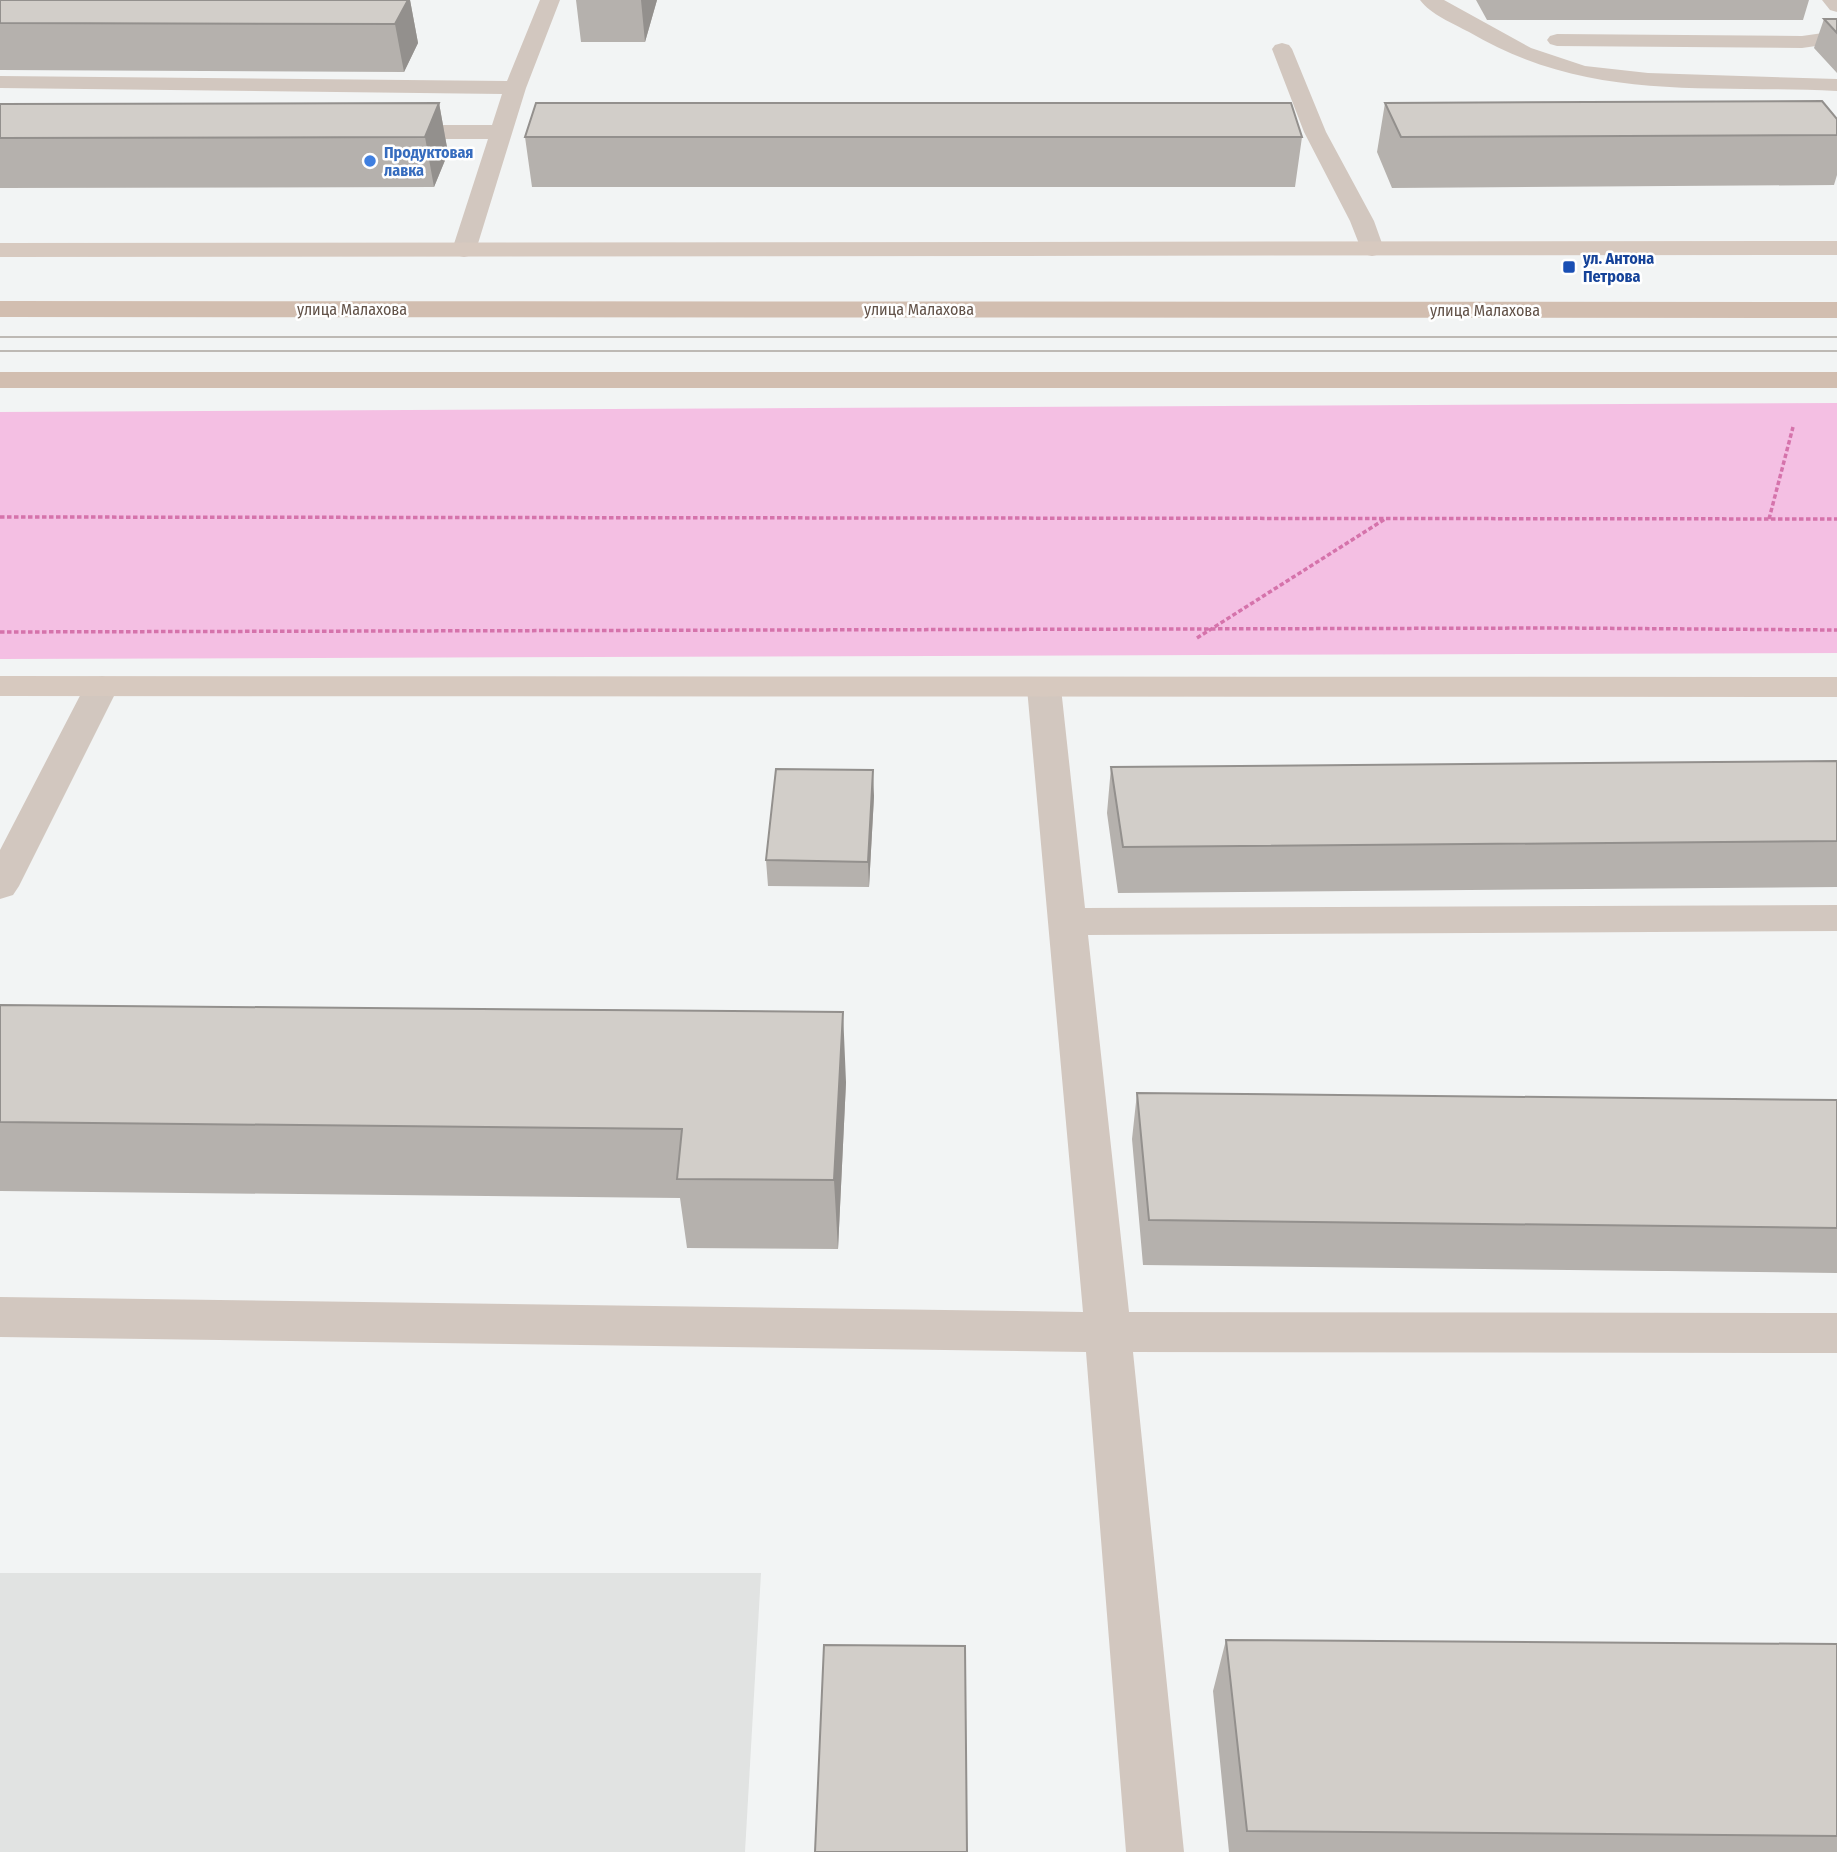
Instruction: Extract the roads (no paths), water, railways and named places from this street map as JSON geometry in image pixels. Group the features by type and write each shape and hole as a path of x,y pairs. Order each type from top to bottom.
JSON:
{"main road":[{"name":"улица Малахова","path":"0,309 1837,310"},
{"path":"0,380 1837,380"}],"street":[{"path":"0,250 1837,248"},
{"path":"0,686 1837,687"}],"lane":[{"path":"464,250 515,88 550,0"},
{"path":"1430,0 1482,32 1545,61 1584,72 1656,80 1836,85"},
{"path":"1832,0 1837,6"},
{"path":"1556,40 1802,42 1837,37"},
{"path":"1802,42 1836,85"},
{"path":"1282,49 1315,132 1362,221 1372,249"},
{"path":"0,82 515,88"},
{"path":"363,132 503,132"},
{"path":"0,886 102,685"},
{"path":"1044,688 1108,1332 1155,1852"},
{"path":"1068,922 1837,918"},
{"path":"0,1317 1108,1332 1837,1333"}],"tram line":[{"path":"0,337 1837,337"},
{"path":"0,351 1837,351"}],"place":[{"name":"Продуктовая лавка","path":"370,161"},
{"name":"ул. Антона Петрова","path":"1569,267"}]}
